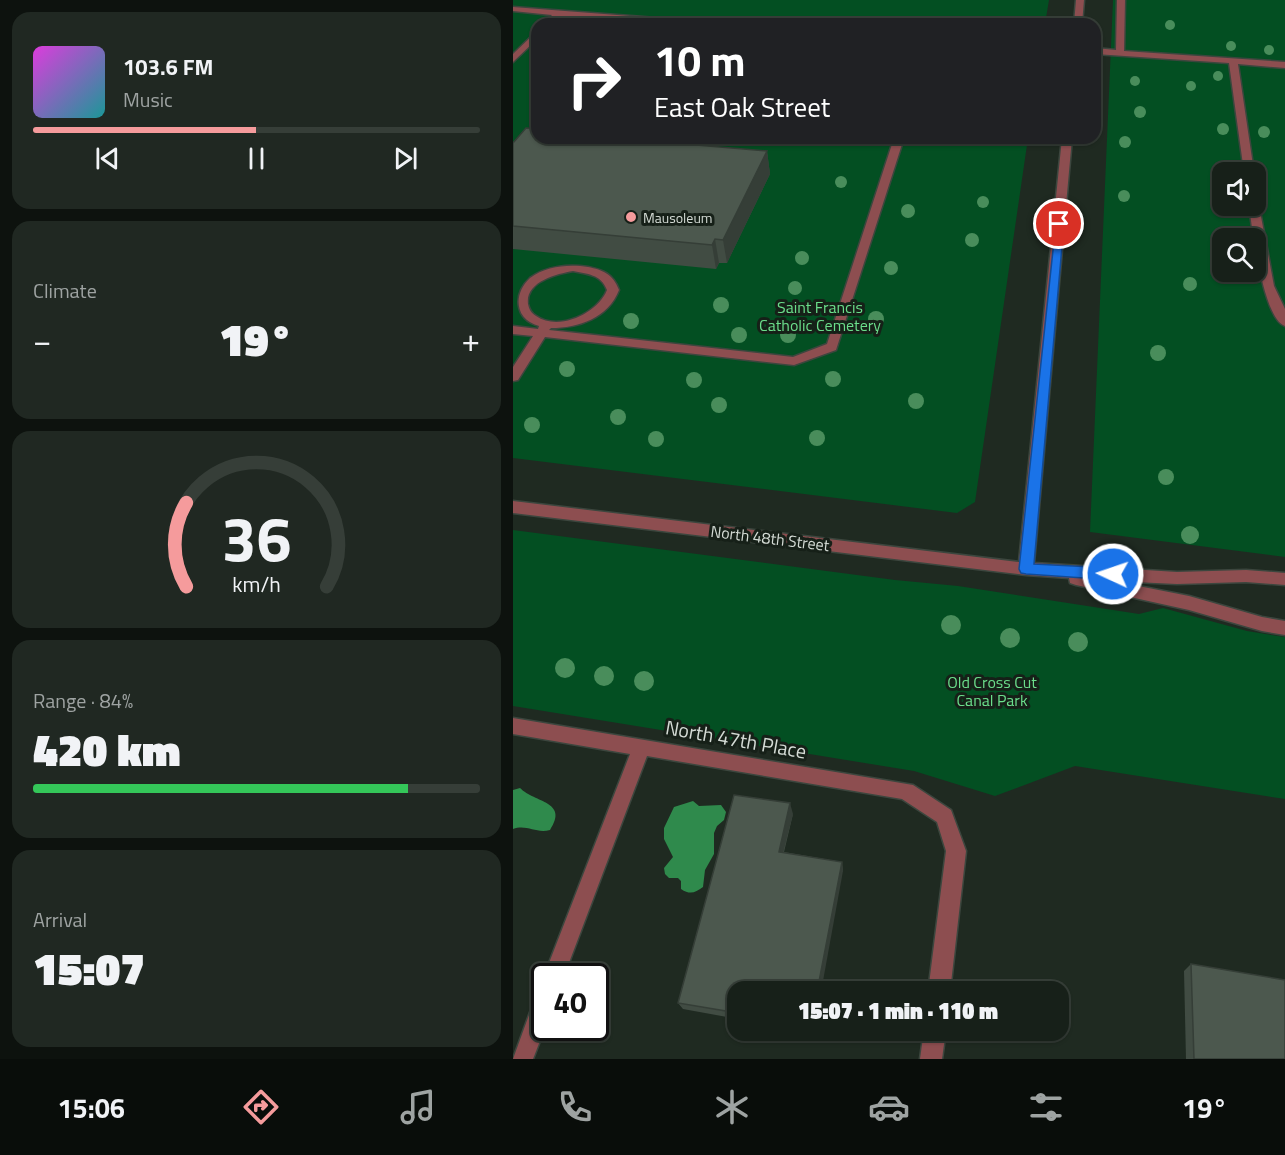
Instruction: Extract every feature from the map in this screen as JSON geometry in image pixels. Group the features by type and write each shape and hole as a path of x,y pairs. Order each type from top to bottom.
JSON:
{"street":[{"path":"1078,18 1080,0"},
{"path":"1120,53 1121,0"},
{"path":"513,9 626,18"},
{"path":"553,18 558,13"},
{"path":"513,59 531,40"},
{"path":"1101,51 1285,65"},
{"path":"1233,61 1248,162"},
{"path":"513,330 544,329 794,361 832,346 897,144"},
{"path":"1026,569 1066,144"},
{"path":"1256,216 1268,286 1285,322"},
{"path":"513,377 544,329 595,315 606,306 612,296 613,287 608,278 599,272 573,268 544,275 533,282 520,299 520,308 525,315 544,329"},
{"name":"North 48th Street","path":"513,507 1026,569 1177,578 1246,576 1285,579"},
{"name":"North 48th Street","path":"1026,569 1189,603 1262,624 1285,628"},
{"name":"North 47th Place","path":"513,726 906,791 944,816 956,851 940,981"},
{"path":"559,963 642,746"},
{"path":"522,1059 531,1036"},
{"path":"931,1059 933,1041"}],"green space":[{"name":"Saint Francis Catholic Cemetery","path":"513,0 1049,0 1046,18 531,18 531,144 1027,144 975,502 957,513 513,458"},
{"path":"1113,0 1285,0 1285,557 1090,532"},
{"name":"Old Cross Cut Canal Park","path":"513,530 895,580 958,586 1139,614 1163,608 1247,631 1285,637 1285,799 1075,766 995,796 914,771 513,706"}],"shaded area":[{"path":"520,788 553,808 555,820 550,830 513,829 513,790"},
{"path":"693,801 699,806 721,805 726,812 724,820 717,826 714,833 714,854 705,870 703,887 690,893 681,889 681,881 678,878 669,878 665,874 664,868 673,857 664,839 664,828 674,807"}],"building":[{"name":"Mausoleum","path":"526,128 531,128 531,144 685,144 767,151 723,240 715,239 712,245 513,226 513,143"},
{"path":"734,795 790,803 779,852 842,862 819,981 727,981 727,1011 678,1003"},
{"path":"1191,964 1285,980 1285,1059 1194,1059"}],"place":[{"name":"Mausoleum","path":"631,217"}],"route":[{"path":"1059,224 1026,569 1113,574"}]}
